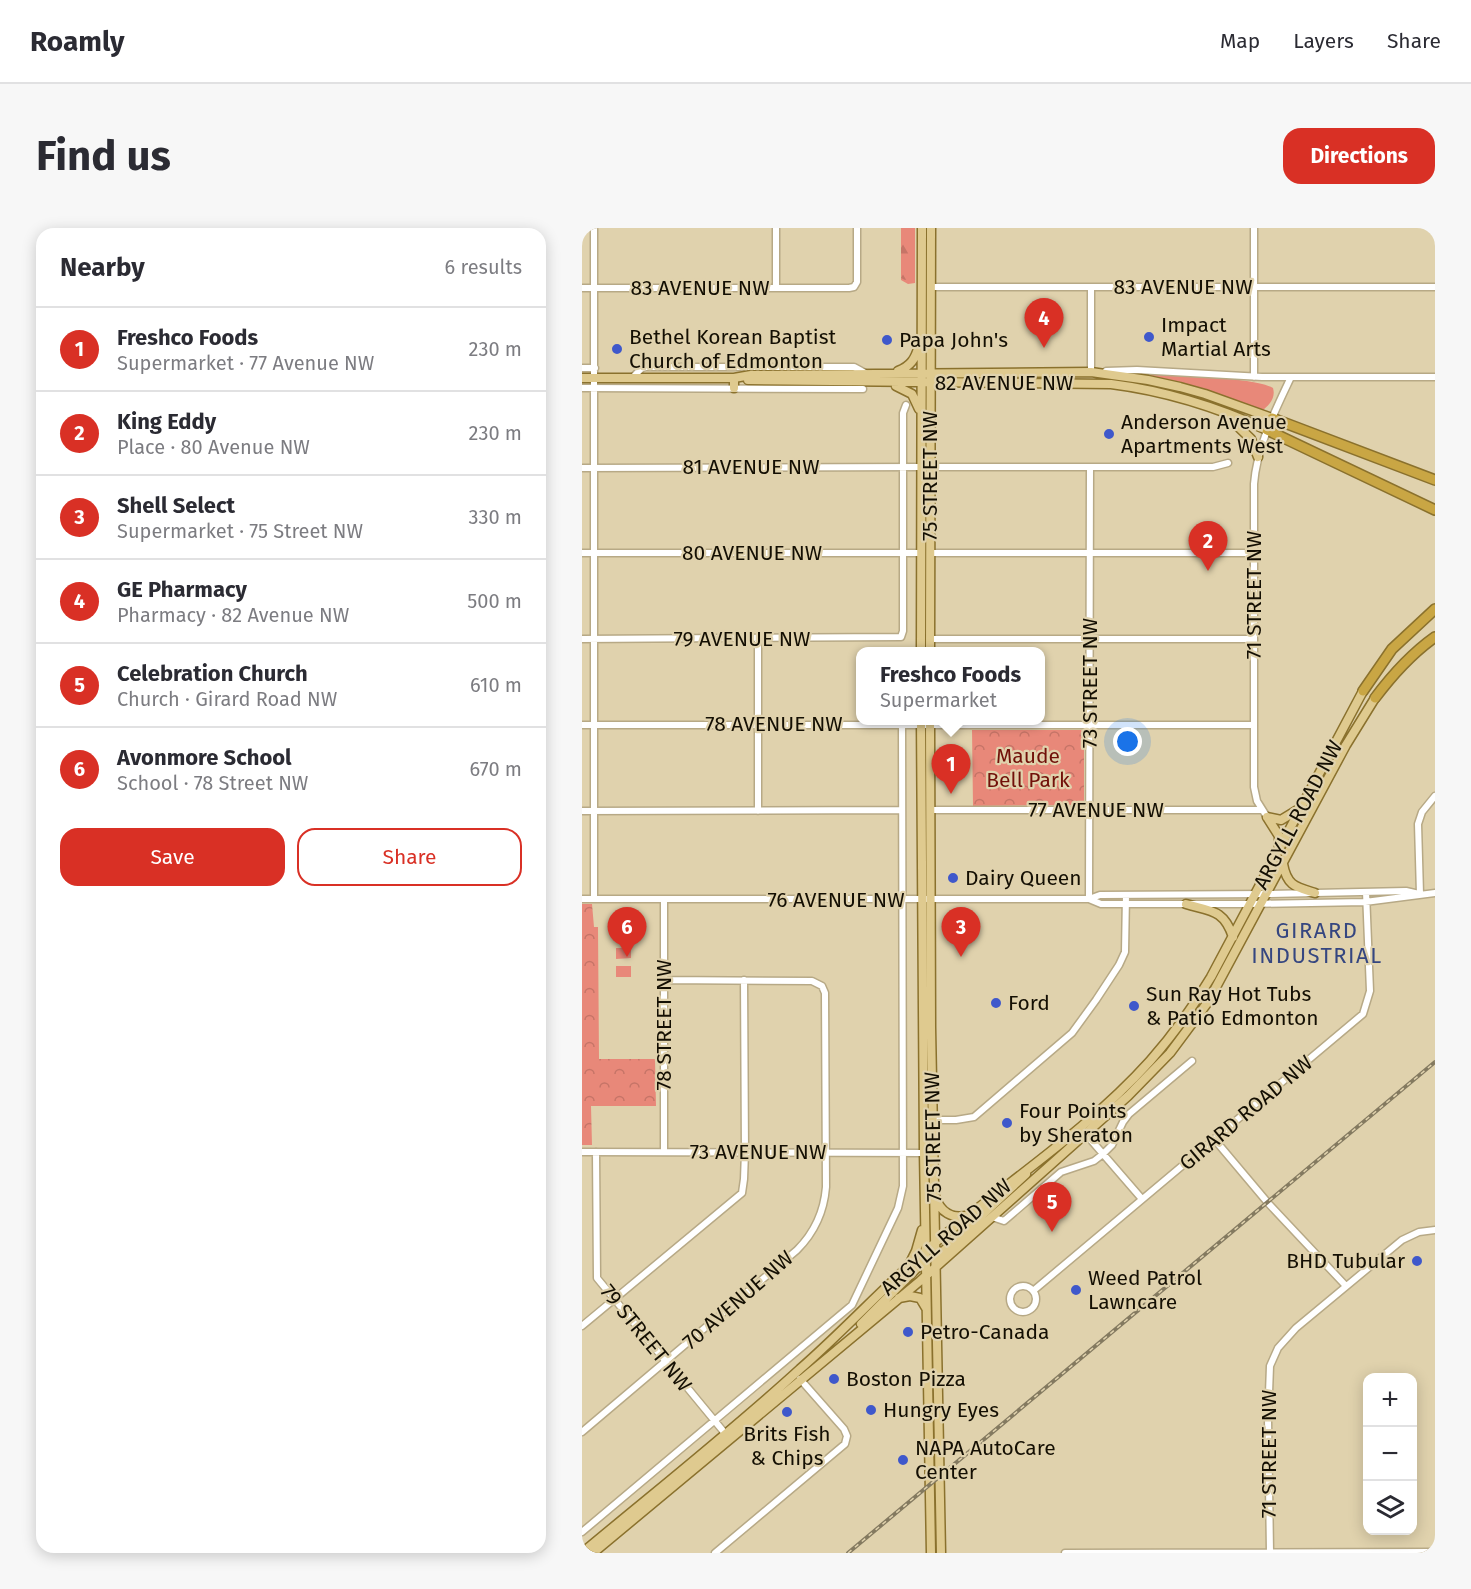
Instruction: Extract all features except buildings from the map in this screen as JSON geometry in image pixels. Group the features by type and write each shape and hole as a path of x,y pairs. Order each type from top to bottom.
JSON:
{"highway":[{"path":"1272,418 1435,480"},
{"path":"1267,430 1435,510"},
{"path":"1363,691 1392,649 1435,609"},
{"path":"1375,698 1395,672 1417,650 1435,637"}],"main road":[{"name":"75 STREET NW","path":"921,228 921,337 926,373"},
{"name":"75 STREET NW","path":"930,647 925,467 931,228"},
{"path":"881,378 912,363 921,337"},
{"name":"82 AVENUE NW","path":"582,378 734,378 751,381 881,378 926,373 1091,372 1180,387 1272,418"},
{"name":"82 AVENUE NW","path":"734,378 751,375 865,374 926,383 1111,384 1154,390 1190,399 1267,430"},
{"path":"734,378 734,388"},
{"path":"881,378 909,392 918,403 921,424"},
{"name":"75 STREET NW","path":"925,467 921,424 926,383"},
{"path":"1219,409 1251,439 1258,457"},
{"name":"75 STREET NW","path":"921,647 926,553"},
{"name":"ARGYLL ROAD NW","path":"593,1553 798,1376 899,1298 926,1275 936,1262 992,1217 1082,1130 1169,1038 1199,997 1233,937 1363,691"},
{"name":"ARGYLL ROAD NW","path":"798,1376 905,1270 926,1255 935,1243 1015,1178 1142,1083 1188,1031 1214,992 1346,746 1375,698"},
{"name":"75 STREET NW","path":"925,725 930,810 925,900 934,1120 933,1191 941,1553"},
{"name":"75 STREET NW","path":"925,725 924,1153 931,1553"},
{"path":"1264,813 1278,820 1284,819 1302,807"},
{"path":"1264,813 1279,836 1279,850"},
{"path":"1283,864 1289,882 1315,893"},
{"path":"1185,904 1213,911 1224,917 1233,937"},
{"path":"936,1262 1037,1163"},
{"path":"933,1191 940,1208 948,1214 957,1217 969,1215"},
{"path":"905,1270 916,1251 925,1221"},
{"path":"837,1348 926,1255"},
{"path":"899,1298 910,1296 920,1298 927,1311"},
{"name":"ARGYLL ROAD NW","path":"582,1553 727,1436"}],"street":[{"path":"594,228 594,899"},
{"path":"776,228 776,287"},
{"name":"83 AVENUE NW","path":"582,288 854,287 857,282 857,228"},
{"path":"1254,228 1254,377"},
{"name":"83 AVENUE NW","path":"930,287 1435,287"},
{"path":"1091,287 1091,372"},
{"name":"82 AVENUE NW","path":"632,378 646,367 854,367 865,374"},
{"path":"582,368 595,368"},
{"name":"82 AVENUE NW","path":"1091,372 1137,370 1254,377 1435,377"},
{"name":"71 STREET NW","path":"1264,813 1254,790 1254,484 1258,457 1267,430 1291,377"},
{"path":"582,388 863,389"},
{"name":"75 STREET NW","path":"902,636 903,413 906,405"},
{"name":"81 AVENUE NW","path":"582,468 1213,467 1228,463"},
{"name":"73 STREET NW","path":"1089,899 1090,467"},
{"name":"80 AVENUE NW","path":"582,553 1254,553"},
{"name":"79 AVENUE NW","path":"582,639 897,639 902,636"},
{"path":"758,639 758,811"},
{"path":"930,639 1254,639"},
{"name":"78 AVENUE NW","path":"582,725 856,724"},
{"name":"78 AVENUE NW","path":"1045,724 1254,725"},
{"name":"75 STREET NW","path":"856,1299 901,1200 903,1189 902,725"},
{"path":"1420,894 1418,824 1424,810 1435,796"},
{"path":"582,811 902,810"},
{"name":"77 AVENUE NW","path":"930,810 1264,813"},
{"name":"76 AVENUE NW","path":"582,899 1089,899 1100,895 1406,891 1420,894"},
{"name":"GIRARD ROAD NW","path":"1033,1291 1363,1014 1370,991 1366,892"},
{"name":"76 AVENUE NW","path":"1089,899 1101,904 1262,904 1365,902 1435,893"},
{"path":"924,1120 956,1120 974,1117 1072,1033 1123,958 1126,948 1126,895"},
{"name":"78 STREET NW","path":"664,899 664,1152"},
{"path":"582,1326 739,1196 744,1186 744,980 663,980"},
{"name":"70 AVENUE NW","path":"582,1432 788,1257 809,1236 819,1217 824,1202 826,1152 825,993 820,984 812,981 744,980"},
{"path":"1103,1154 1112,1145 1129,1114 1192,1061"},
{"path":"1082,1130 1143,1199"},
{"path":"1215,1140 1268,1203 1346,1286 1402,1240 1419,1232 1435,1230"},
{"name":"73 AVENUE NW","path":"582,1152 934,1153"},
{"name":"79 STREET NW","path":"596,1152 597,1278 727,1436"},
{"name":"ARGYLL ROAD NW","path":"992,1217 1004,1221 1061,1172 1094,1161 1103,1154"},
{"name":"71 STREET NW","path":"1270,1552 1268,1401 1272,1357 1285,1339 1346,1286"},
{"name":"GIRARD ROAD NW","path":"1025,1287 1033,1291 1035,1302 1030,1309 1023,1312 1012,1307 1011,1295 1017,1288 1025,1287"},
{"name":"ARGYLL ROAD NW","path":"582,1532 849,1308 856,1299"},
{"path":"715,1553 845,1444 847,1436 844,1430 798,1376"},
{"path":"1065,1553 1435,1552"}],"green space":[{"path":"901,228 915,228 915,283 908,284 901,280"},
{"path":"901,228 909,229 908,243 911,259 908,279 905,280 901,278"},
{"path":"1138,373 1249,381 1273,388 1274,395 1263,410 1184,383"},
{"name":"Maude Bell Park","path":"972,730 1081,730 1084,733 1084,801 1082,805 973,806"},
{"path":"582,904 592,904 594,927 598,927 599,1059 655,1059 656,1106 591,1106 592,1145 582,1145"},
{"path":"616,948 631,948 631,958 616,959"},
{"path":"616,966 631,966 631,977 616,977"}],"railway":[{"path":"848,1553 1435,1062"}],"place":[{"name":"Impact Martial Arts","path":"1149,337"},
{"name":"Papa John's","path":"887,340"},
{"name":"GE Pharmacy","path":"1044,348"},
{"name":"Bethel Korean Baptist Church of Edmonton","path":"617,349"},
{"name":"Anderson Avenue Apartments West","path":"1109,434"},
{"name":"King Eddy","path":"1208,571"},
{"name":"Freshco Foods","path":"951,794"},
{"name":"Dairy Queen","path":"953,878"},
{"name":"Avonmore School","path":"627,957"},
{"name":"Shell Select","path":"961,957"},
{"name":"Ford","path":"996,1003"},
{"name":"Sun Ray Hot Tubs & Patio Edmonton","path":"1134,1006"},
{"name":"Four Points by Sheraton","path":"1007,1123"},
{"name":"Celebration Church","path":"1052,1232"},
{"name":"BHD Tubular","path":"1417,1261"},
{"name":"Weed Patrol Lawncare","path":"1076,1290"},
{"name":"Petro-Canada","path":"908,1332"},
{"name":"Boston Pizza","path":"834,1379"},
{"name":"Hungry Eyes","path":"871,1410"},
{"name":"Brits Fish & Chips","path":"787,1412"},
{"name":"NAPA AutoCare Center","path":"903,1460"}],"district":[{"name":"GIRARD INDUSTRIAL","path":"1317,942"}]}
